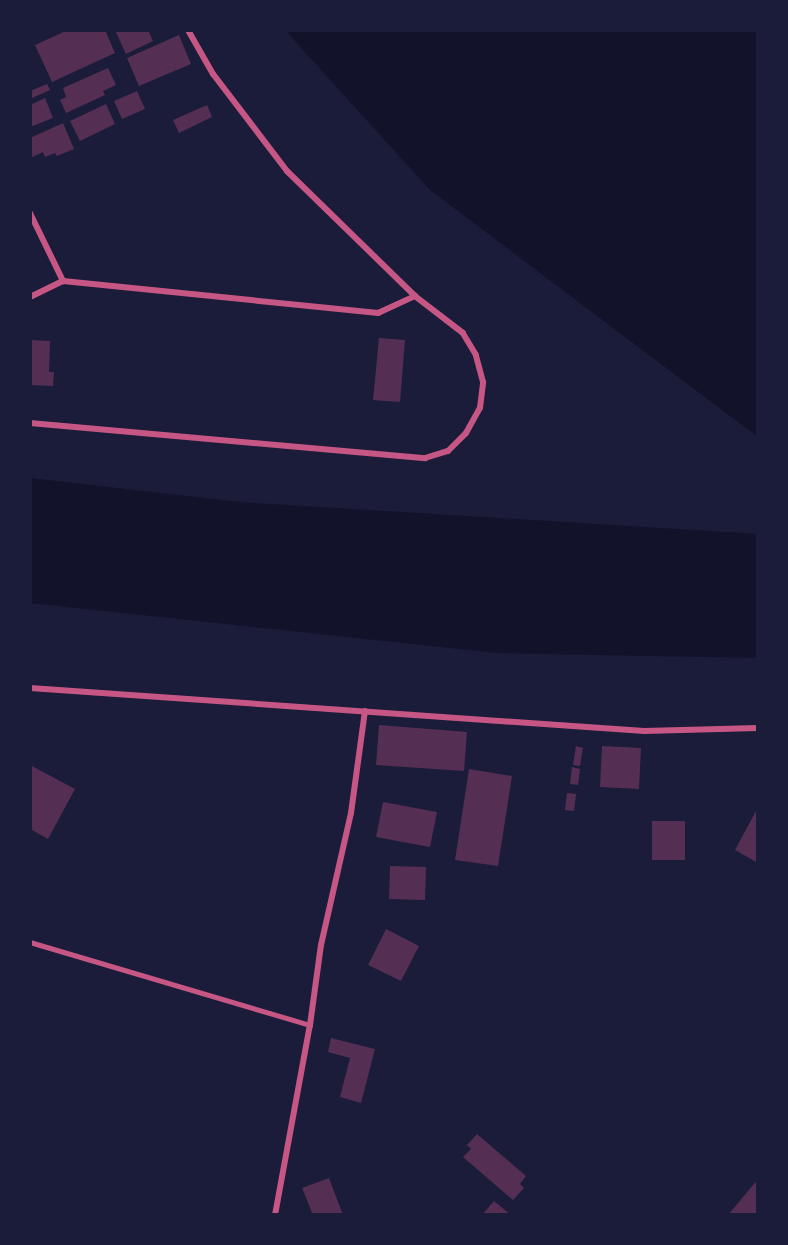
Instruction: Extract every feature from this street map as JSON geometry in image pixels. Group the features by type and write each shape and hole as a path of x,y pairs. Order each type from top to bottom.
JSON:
{"street":[{"path":"30,423 425,458 448,451 466,433 480,408 483,382 476,355 463,333 415,296 287,171 213,74 188,30"},
{"path":"30,213 63,280"},
{"path":"30,297 63,280 378,313 415,296"},
{"path":"30,688 644,731 758,728"},
{"path":"275,1215 310,1025 321,945 351,813 365,711"}],"lane":[{"path":"30,942 310,1025"}],"shaded area":[{"path":"285,30 753,30 758,34 758,437 430,190"},
{"path":"30,478 239,502 758,534 758,658 497,653 30,603"}],"building":[{"path":"68,30 105,30 115,53 52,82 35,45"},
{"path":"115,30 148,30 153,41 126,54"},
{"path":"179,35 191,64 139,86 127,58"},
{"path":"108,68 116,85 103,91 105,95 66,113 60,100 66,97 63,88"},
{"path":"47,84 50,90 30,99 30,91"},
{"path":"137,91 145,109 122,119 114,101"},
{"path":"45,98 53,118 30,127 30,105"},
{"path":"106,104 115,124 80,141 70,121"},
{"path":"207,105 212,117 179,133 173,120"},
{"path":"63,123 74,149 57,156 55,153 45,157 43,152 30,158 30,138"},
{"path":"379,338 405,340 400,402 373,400"},
{"path":"30,340 50,341 49,372 54,372 53,386 30,385"},
{"path":"379,725 467,732 464,771 376,765"},
{"path":"576,746 583,748 580,766 573,765"},
{"path":"602,746 641,748 639,789 600,787"},
{"path":"30,765 75,789 48,839 30,829"},
{"path":"572,767 580,769 578,785 570,784"},
{"path":"469,769 512,776 498,866 455,860"},
{"path":"567,793 576,794 574,811 565,810"},
{"path":"383,802 437,812 430,847 376,837"},
{"path":"756,811 758,812 758,863 735,850"},
{"path":"652,821 685,821 685,860 652,860"},
{"path":"390,866 426,867 425,900 389,899"},
{"path":"386,929 419,946 401,981 368,965"},
{"path":"331,1038 375,1049 361,1103 340,1097 350,1058 328,1052"},
{"path":"477,1134 526,1176 520,1184 524,1188 513,1200 463,1157 471,1149 467,1145"},
{"path":"329,1178 343,1215 313,1215 302,1188"},
{"path":"758,1179 758,1215 728,1215"},
{"path":"494,1201 511,1215 482,1215"}]}
